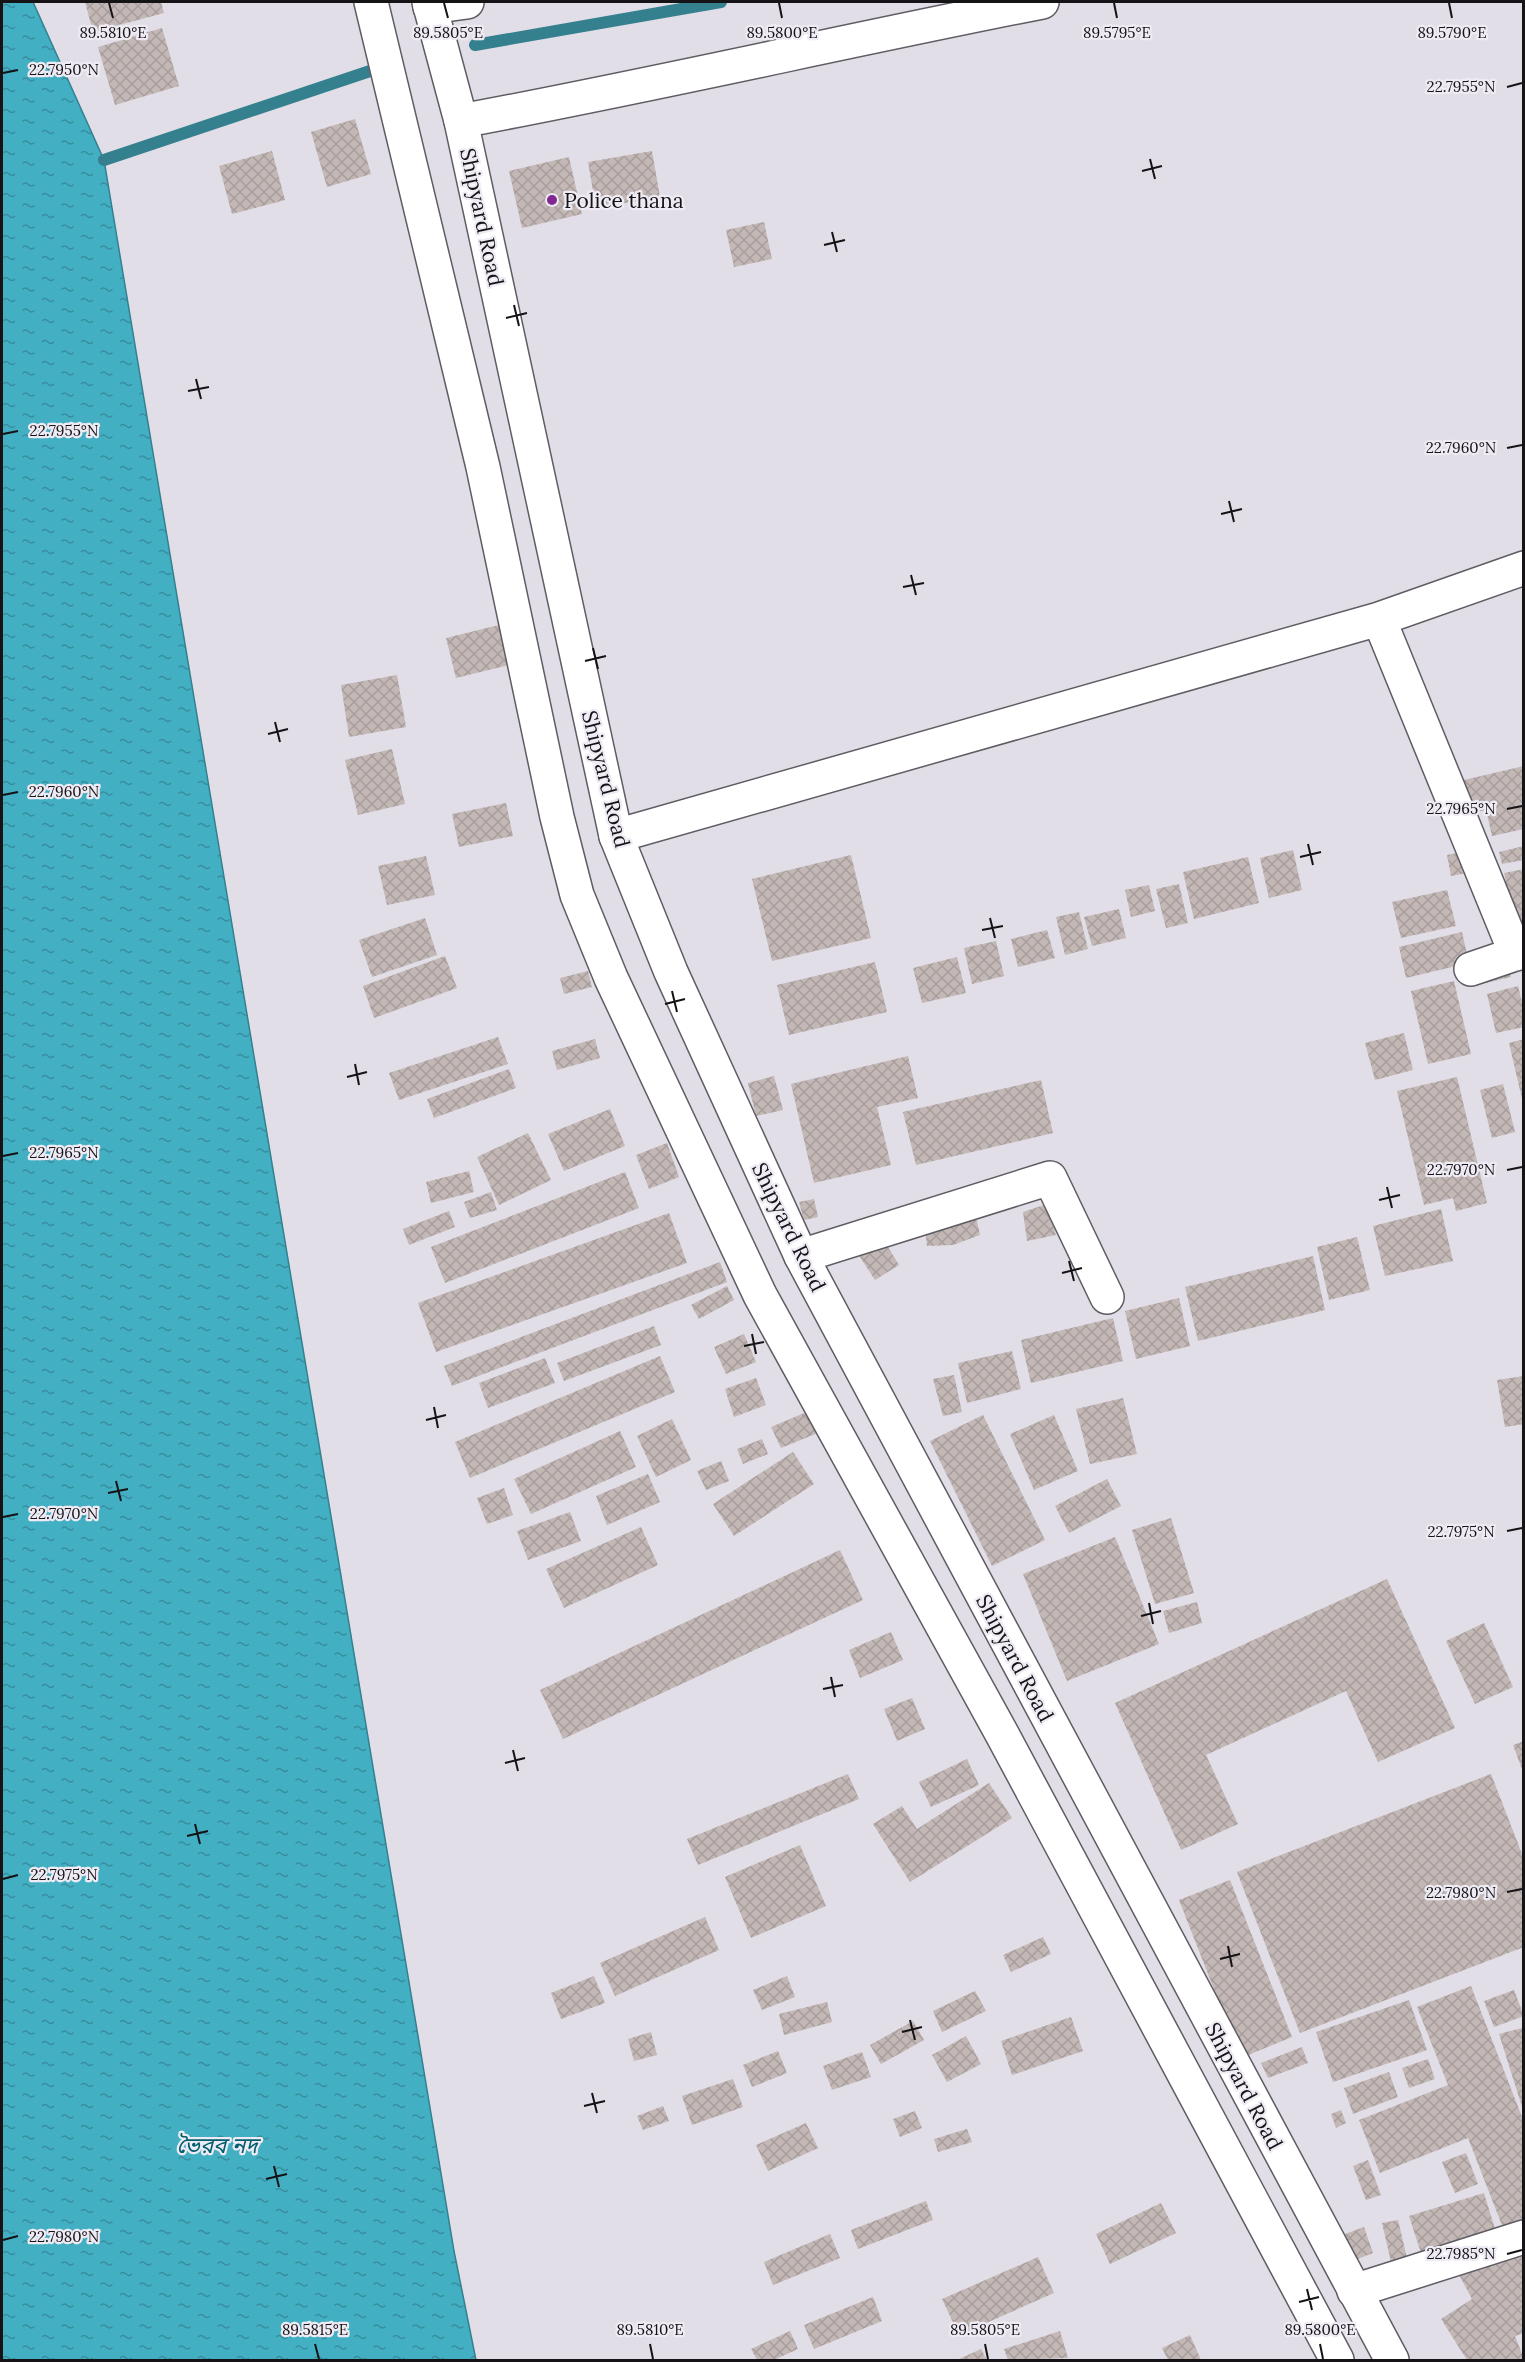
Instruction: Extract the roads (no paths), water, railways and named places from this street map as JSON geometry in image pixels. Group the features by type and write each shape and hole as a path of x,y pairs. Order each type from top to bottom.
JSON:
{"main road":[{"path":"371,2 483,467 556,817 577,895 607,967 760,1295 1002,1734 1337,2361"},
{"path":"429,4 468,2"},
{"path":"461,121 592,97 714,69 1042,2"},
{"name":"Shipyard Road","path":"429,4 461,121 616,836 671,972 801,1256 1392,2361"},
{"path":"616,836 1379,618 1524,568"},
{"path":"1379,618 1520,952 1471,969"},
{"path":"801,1256 1050,1178 1107,1296"},
{"path":"1354,2291 1524,2237"}],"water":[{"name":"ভৈরব নদ","path":"2,2 33,2 104,160 454,2251 476,2360 2,2360"}],"waterway":[{"path":"475,45 721,2"},
{"path":"104,160 385,66"}],"place":[{"name":"Police thana","path":"552,200"}]}
